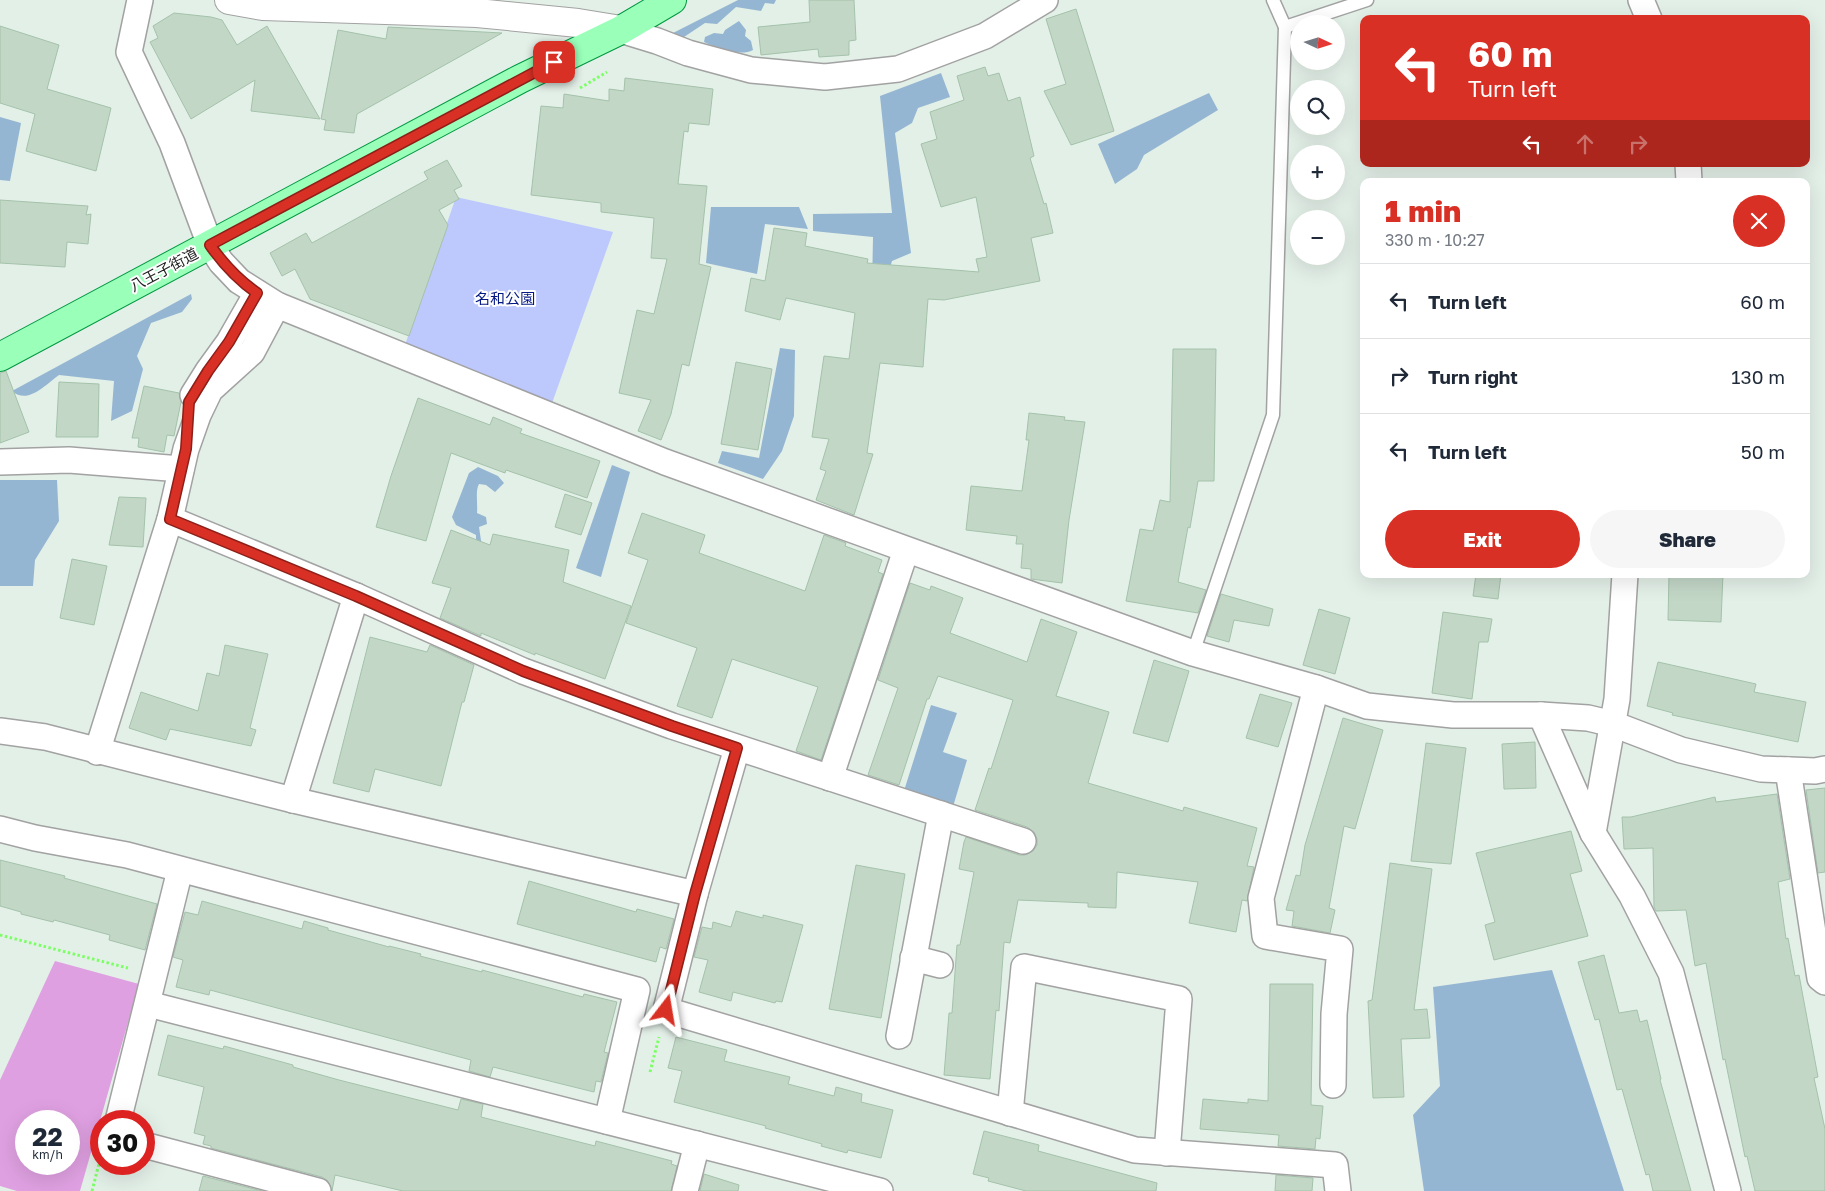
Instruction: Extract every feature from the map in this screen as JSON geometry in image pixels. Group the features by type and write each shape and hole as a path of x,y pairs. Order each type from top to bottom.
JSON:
{"main road":[{"name":"八王子街道","path":"0,357 520,79 621,30 672,0"}],"street":[{"path":"140,0 129,52 172,143 210,245 221,262 239,281 267,299 665,462 1193,653 1316,688 1367,706 1453,714 1540,715 1588,718 1613,724 1681,750 1761,769 1815,771 1825,768"},
{"path":"229,0 263,6 477,13 507,8 621,30 688,53 751,70 825,77 898,69 984,36 1045,0"},
{"path":"1641,0 1647,15"},
{"path":"97,752 170,519 183,459 189,402 229,342 267,299"},
{"path":"0,462 183,459"},
{"path":"170,519 356,596 523,671 672,726 1023,841"},
{"path":"830,778 906,550"},
{"path":"1593,833 1617,699 1624,578"},
{"path":"293,800 356,596"},
{"path":"1316,688 1261,898 1265,936 1340,949 1334,1014 1333,1085"},
{"path":"1540,715 1593,833 1632,896 1671,973 1728,1191"},
{"path":"0,731 46,737 97,752 293,800 695,894"},
{"path":"737,748 695,894 666,1010 1135,1150 1335,1165 1338,1191"},
{"path":"1788,770 1820,978 1825,982"},
{"path":"899,1036 941,814"},
{"path":"0,829 35,838 127,855 638,990 607,1121"},
{"path":"121,1110 180,870"},
{"path":"913,958 940,965"},
{"path":"1010,1113 1024,967 1179,999 1167,1153"},
{"path":"148,1004 880,1191"},
{"path":"685,1191 697,1144"},
{"path":"155,1148 318,1191"}],"lane":[{"path":"1193,653 1272,416 1285,27 1273,0"},
{"path":"1285,27 1367,0"}],"path":[{"path":"0,935 94,960"},
{"path":"650,1074 666,1010"},
{"path":"92,1191 96,1175"}],"shaded area":[{"path":"738,0 776,0 774,4 765,3 761,11 736,7 717,24 705,23 681,39 673,33"},
{"path":"739,21 746,30 745,36 751,41 753,50 742,53 735,52 704,42 705,37 714,33 723,34 725,30"},
{"path":"941,73 950,97 918,108 912,123 895,133 911,253 892,261 889,271 872,287 873,237 813,231 813,214 892,213 880,96"},
{"path":"1209,93 1218,110 1144,155 1137,169 1115,184 1098,144"},
{"path":"0,117 21,123 10,181 0,180"},
{"path":"711,207 799,207 808,229 765,224 757,274 706,263"},
{"path":"191,294 192,299 182,312 151,323 137,356 143,369 132,411 111,421 114,381 59,375 30,395 18,395 12,391"},
{"path":"780,348 795,350 794,416 782,451 763,479 718,463 722,451 759,458"},
{"path":"612,465 630,472 601,577 576,568"},
{"path":"478,467 498,476 504,483 495,492 486,485 479,484 477,513 486,517 487,524 479,527 482,547 476,544 476,535 456,525 452,517 469,473"},
{"path":"0,480 57,480 59,521 35,560 33,586 0,586"},
{"path":"931,705 957,713 943,752 967,760 952,810 903,794"},
{"path":"55,961 139,984 103,1110 90,1110 90,1156 80,1191 17,1191 0,1186 0,1080"},
{"path":"1552,970 1624,1191 1424,1191 1413,1115 1440,1086 1433,987"}],"green space":[{"name":"名和公園","path":"456,197 613,232 551,406 405,345"}],"building":[{"path":"809,0 854,0 856,40 849,41 849,55 819,57 818,49 761,55 758,27 810,22"},
{"path":"1076,9 1114,131 1071,145 1044,91 1066,84 1046,19"},
{"path":"174,13 222,20 237,45 267,26 320,119 251,111 255,80 191,119 150,42 158,38 153,26"},
{"path":"0,26 59,45 47,89 111,108 96,171 26,151 35,114 0,103"},
{"path":"388,27 502,33 357,114 354,133 324,130 326,120 321,119 338,30 386,39"},
{"path":"985,67 988,76 999,73 1008,101 1020,97 1034,156 1030,158 1044,204 1046,203 1053,233 1031,238 1040,281 944,300 928,299 923,367 880,363 867,453 873,454 854,515 816,500 826,471 820,469 829,439 812,437 824,356 849,359 855,313 786,298 780,320 745,311 751,278 765,281 774,228 807,233 805,246 868,259 867,263 979,272 976,259 987,257 976,197 941,207 921,144 937,139 930,112 964,100 957,76"},
{"path":"625,78 713,89 709,125 689,123 688,132 684,131 678,184 707,186 699,264 711,267 689,366 682,364 671,414 661,440 638,431 651,400 619,393 637,310 654,314 667,259 651,258 654,218 601,212 601,203 531,195 541,106 563,108 564,94 609,101 609,89 624,91"},
{"path":"447,160 462,186 454,190 459,199 439,210 448,225 409,336 310,299 295,269 282,276 270,253 306,233 312,243 428,179 424,172"},
{"path":"0,200 88,206 86,215 91,214 88,244 67,242 65,267 0,263"},
{"path":"1173,349 1216,349 1214,481 1198,481 1178,582 1206,590 1198,613 1126,601 1140,529 1153,531 1160,500 1170,502"},
{"path":"736,362 772,369 758,450 721,444"},
{"path":"6,371 29,432 0,443 0,373"},
{"path":"59,382 99,384 98,437 56,437"},
{"path":"144,386 179,393 181,402 174,436 167,435 164,452 138,447 139,438 132,438"},
{"path":"418,398 490,425 493,417 522,429 520,433 600,461 587,498 506,470 505,473 451,453 426,541 376,527 391,476"},
{"path":"1029,413 1065,417 1064,420 1085,422 1069,520 1062,583 1031,579 1031,569 1021,568 1023,544 1016,544 1017,536 966,530 971,486 1022,491 1029,440 1026,440"},
{"path":"565,494 592,503 581,535 555,527"},
{"path":"119,497 146,498 143,547 109,545"},
{"path":"642,513 705,535 699,553 805,591 824,535 846,543 845,546 882,560 878,572 883,574 821,760 796,751 818,687 732,659 712,718 677,706 697,648 626,623 648,560 628,553"},
{"path":"451,530 490,545 493,534 569,550 563,582 631,606 605,679 535,653 535,655 481,633 481,636 440,618 451,588 432,583"},
{"path":"72,559 107,566 94,625 60,618"},
{"path":"1475,578 1501,578 1498,599 1473,596"},
{"path":"1669,578 1723,578 1721,622 1668,620"},
{"path":"910,583 930,590 931,586 963,598 950,633 1027,662 1041,619 1077,632 1056,696 1109,712 1088,783 1183,811 1184,807 1257,828 1247,866 1254,867 1247,901 1242,900 1236,932 1189,923 1198,882 1117,872 1116,908 1088,907 1088,903 1018,900 1010,943 1004,942 999,1011 996,1010 990,1079 944,1075 949,1013 952,1013 957,945 960,945 974,872 959,869 964,842 966,837 1019,855 1025,855 1033,851 1037,845 1037,839 1034,832 1027,827 975,810 989,768 991,769 1013,700 938,676 929,699 927,699 899,785 868,775 898,688 878,680"},
{"path":"1221,594 1273,609 1269,626 1234,620 1229,642 1207,636"},
{"path":"1319,609 1350,618 1335,674 1303,665"},
{"path":"1443,612 1492,619 1488,642 1479,642 1472,699 1432,693"},
{"path":"370,637 427,652 430,645 474,665 464,702 462,702 441,786 375,769 369,792 333,783"},
{"path":"225,645 268,654 250,728 256,730 251,746 170,729 166,740 129,728 141,692 198,711 207,673 219,676"},
{"path":"1154,660 1189,671 1168,742 1133,733"},
{"path":"1658,662 1756,684 1754,692 1806,702 1798,742 1672,715 1673,713 1647,706"},
{"path":"1260,694 1292,703 1278,747 1246,738"},
{"path":"1343,718 1383,730 1355,829 1344,826 1329,908 1335,910 1330,933 1292,926 1294,911 1286,910 1296,875 1300,876 1305,845"},
{"path":"1535,742 1536,788 1504,789 1502,744"},
{"path":"1426,743 1466,748 1451,864 1411,861"},
{"path":"1825,788 1825,872 1818,873 1806,790"},
{"path":"1777,794 1790,879 1778,882 1786,939 1788,938 1795,976 1799,975 1818,1077 1814,1078 1825,1129 1825,1191 1755,1191 1747,1156 1745,1157 1725,1059 1723,1060 1706,963 1695,966 1686,910 1656,911 1654,907 1653,848 1624,849 1622,817 1631,817 1715,797 1716,802"},
{"path":"1571,831 1582,871 1570,874 1588,936 1494,960 1485,925 1495,922 1476,853"},
{"path":"0,860 65,876 64,878 157,904 145,950 109,940 110,935 54,920 53,922 21,914 21,912 0,906"},
{"path":"1390,863 1432,869 1414,1010 1427,1009 1430,1038 1401,1039 1404,1097 1373,1098 1368,1001 1372,1000"},
{"path":"856,865 905,874 881,1018 829,1009"},
{"path":"529,881 636,912 637,909 674,919 666,949 660,947 656,962 517,924"},
{"path":"202,901 302,929 304,921 328,928 328,930 421,954 420,956 482,972 482,970 583,997 584,994 617,1002 604,1052 608,1053 601,1082 596,1081 594,1092 493,1067 490,1077 469,1071 471,1060 210,990 209,995 176,987 183,960 173,957 185,912 198,915"},
{"path":"736,911 763,918 763,915 803,925 782,1002 776,1001 775,1003 733,992 731,1001 699,992 708,960 694,957 702,927 712,929 713,922 731,927"},
{"path":"1604,955 1619,1013 1637,1010 1640,1022 1647,1020 1660,1080 1691,1191 1653,1191 1649,1174 1646,1175 1622,1089 1617,1090 1599,1019 1595,1020 1578,962"},
{"path":"1270,984 1313,984 1311,1105 1323,1106 1320,1139 1316,1138 1315,1149 1278,1146 1279,1135 1200,1129 1203,1099 1248,1103 1248,1099 1268,1101"},
{"path":"168,1035 223,1049 224,1046 339,1080 458,1110 461,1099 483,1104 481,1117 595,1146 596,1141 672,1161 671,1164 677,1166 671,1191 403,1191 335,1175 332,1191 328,1181 322,1177 211,1148 211,1146 203,1144 205,1136 194,1133 204,1087 158,1075"},
{"path":"676,1037 727,1050 724,1061 790,1077 788,1084 834,1096 836,1087 862,1094 861,1102 893,1110 881,1158 848,1150 847,1153 821,1146 822,1144 765,1128 766,1126 674,1102 682,1071 668,1068"},
{"path":"984,1131 1039,1145 1038,1151 1157,1183 1156,1191 1026,1191 988,1181 989,1178 973,1174"},
{"path":"704,1174 739,1185 738,1191 700,1191"},
{"path":"1276,1175 1313,1178 1312,1191 1275,1191"},
{"path":"203,1176 262,1191 199,1191"}],"route":[{"path":"554,62 210,245 221,262 239,281 257,293 229,342 189,402 186,449 170,519 296,573 356,596 523,671 737,748 695,894 666,1010"}]}
